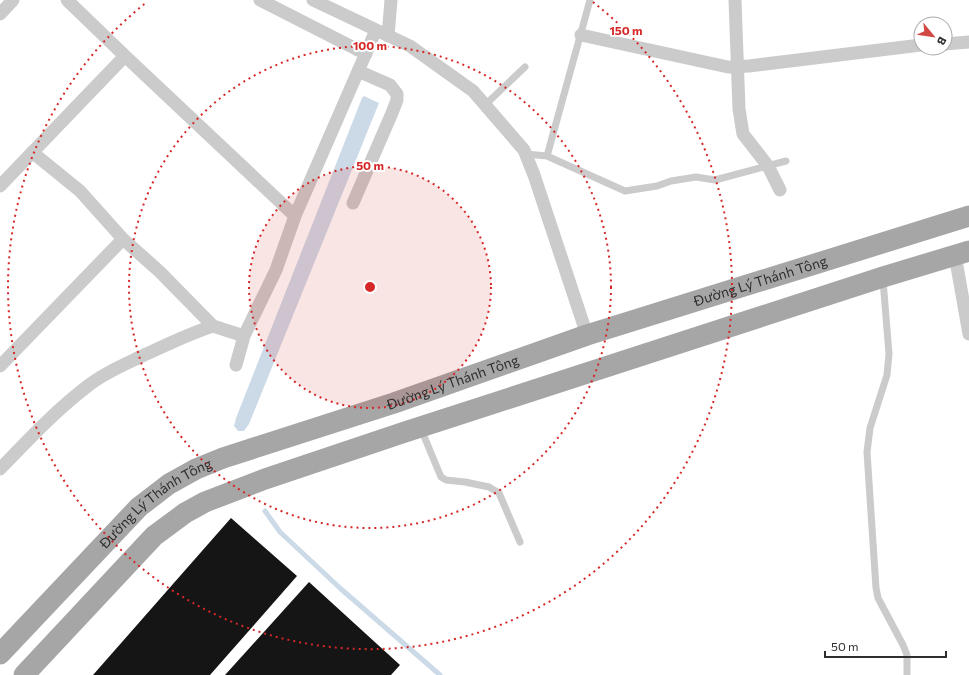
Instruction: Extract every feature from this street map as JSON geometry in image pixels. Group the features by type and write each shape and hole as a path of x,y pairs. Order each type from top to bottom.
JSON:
{"main road":[{"name":"Đường Lý Thánh Tông","path":"0,654 139,507 169,484 196,469 223,458 394,403 587,335 969,216"},
{"path":"946,224 962,253"},
{"name":"Đường Lý Thánh Tông","path":"24,675 154,536 185,513 205,502 265,479 413,429 962,253"},
{"path":"394,403 413,429"}],"street":[{"path":"0,14 14,0"},
{"path":"66,0 295,216"},
{"path":"260,0 366,54"},
{"path":"313,0 410,46 473,91 524,150 534,175 587,335"},
{"path":"236,365 244,336 276,270 295,216 358,71 366,54 382,33 391,0"},
{"path":"735,0 739,109 743,134 768,166 780,190"},
{"path":"581,35 728,67 913,46"},
{"path":"953,43 969,42"},
{"path":"0,186 125,56"},
{"path":"353,203 397,100 397,94 394,88 390,85 358,71"},
{"path":"32,152 80,191 123,239 160,272 213,326 244,336"},
{"path":"0,366 123,239"},
{"path":"962,253 969,334"},
{"path":"0,469 31,437 90,384 119,367 166,344 213,326"}],"lane":[{"path":"547,156 590,0"},
{"path":"485,105 524,67"},
{"path":"526,154 547,156 625,191 657,186 671,181 696,177 715,180 786,161"},
{"path":"883,278 889,354 887,375 870,428 867,452 876,588 878,598 907,655 907,675"},
{"path":"413,429 441,477 446,480 483,486 499,493 520,542"}],"water":[{"path":"364,96 379,103 249,424 244,431 238,431 234,426 236,418"}],"building":[{"path":"231,518 297,576 210,675 93,675"},
{"path":"309,582 400,665 391,675 225,675"}],"waterway":[{"path":"265,511 280,532 341,589 440,675"}]}
